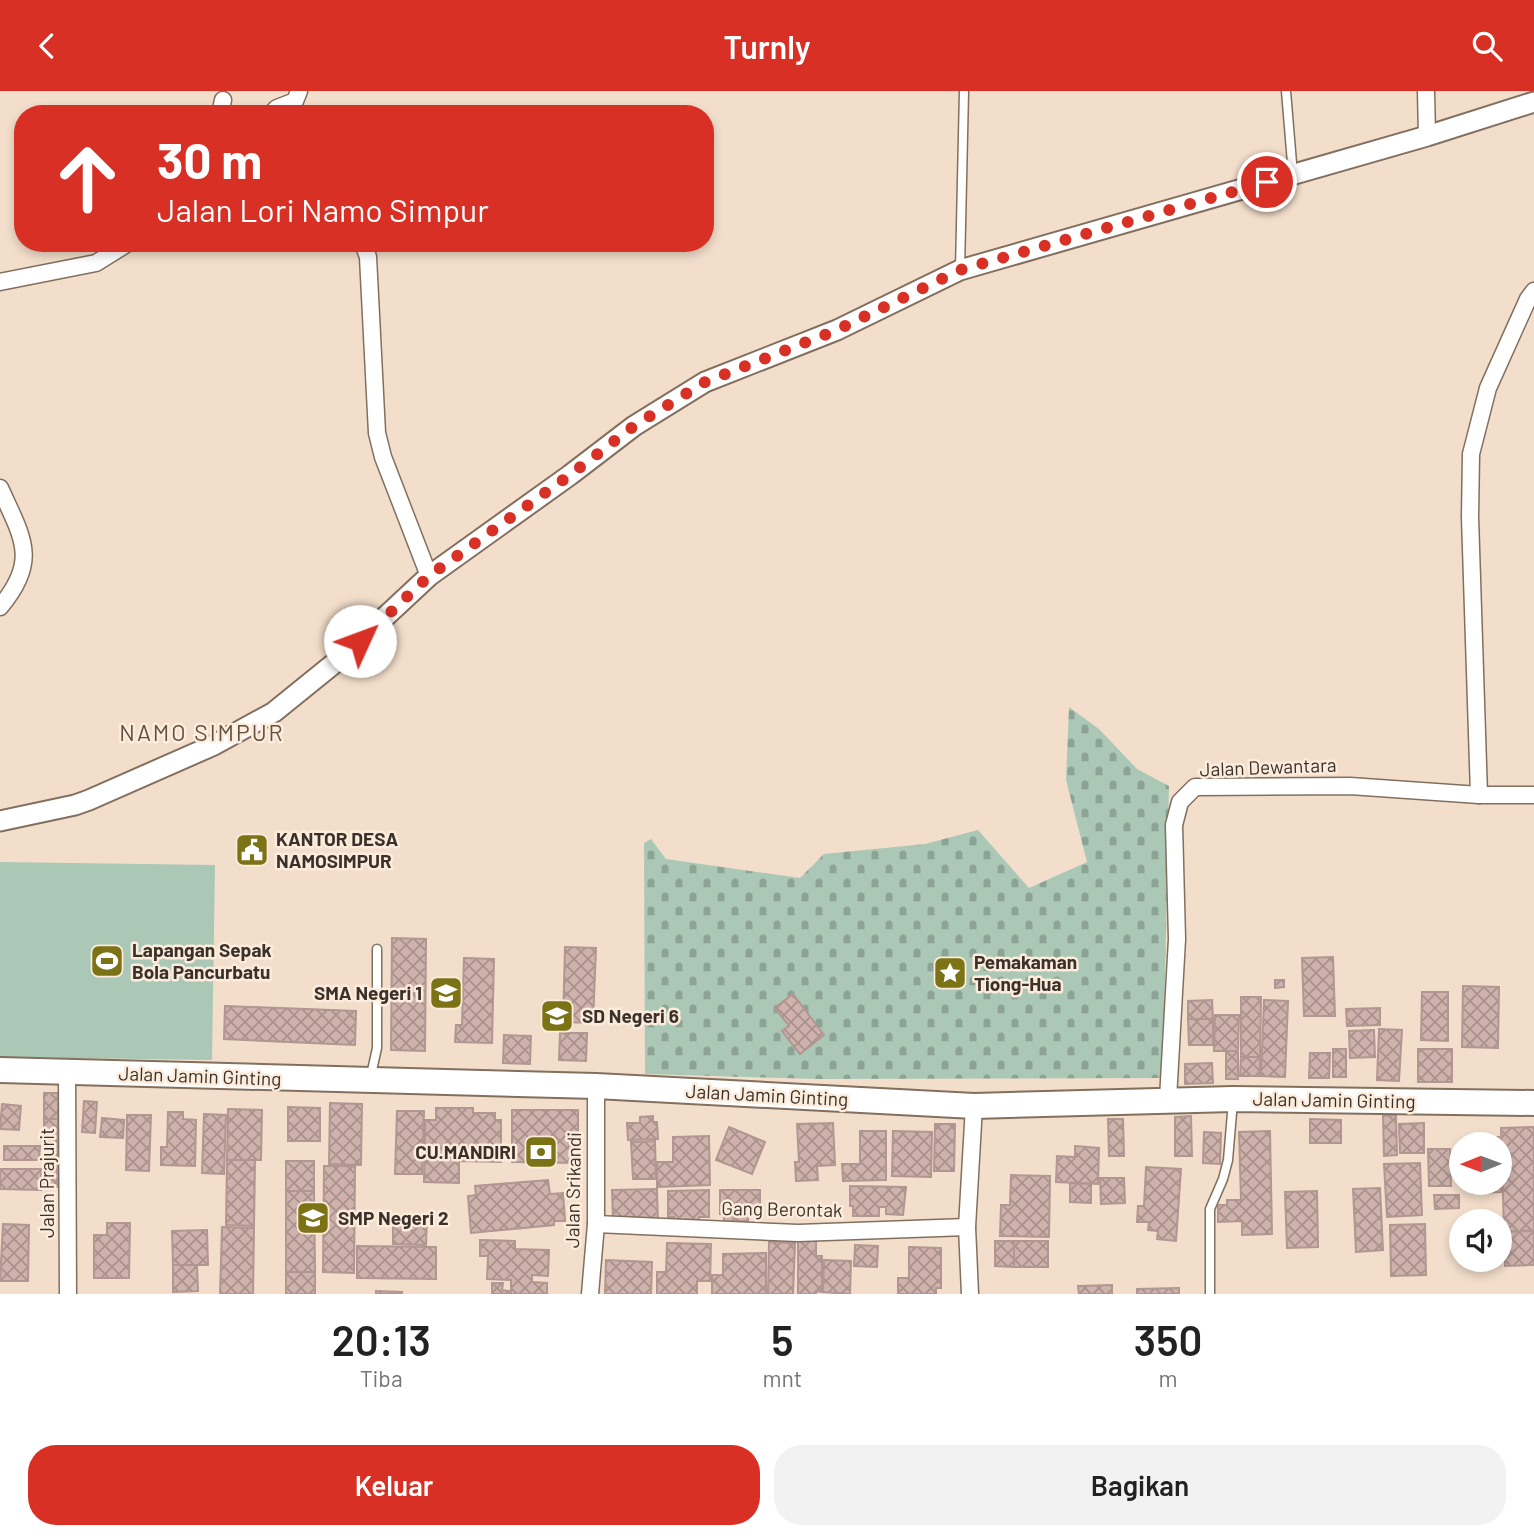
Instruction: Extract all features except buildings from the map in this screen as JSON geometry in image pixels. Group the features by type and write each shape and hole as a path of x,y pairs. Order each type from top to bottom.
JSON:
{"highway":[{"name":"Jalan Jamin Ginting","path":"0,1070 596,1086 974,1106 1168,1099 1534,1103"}],"street":[{"path":"285,105 295,101 299,91"},
{"path":"1426,91 1427,136"},
{"path":"0,821 82,802 214,745 274,712 342,657 429,576 634,426 705,382 837,330 960,270 1427,136 1534,102"},
{"path":"0,282 96,263 114,252"},
{"path":"366,252 377,433 383,457 429,576"},
{"path":"1479,795 1470,517 1471,454 1488,388 1534,291"},
{"path":"0,488 24,547 24,566 19,580 0,607"},
{"name":"Jalan Dewantara","path":"1168,1099 1177,939 1174,825 1180,802 1195,787 1350,786 1479,795 1534,795"},
{"name":"Jalan Prajurit","path":"67,1072 68,1294"},
{"name":"Jalan Srikandi","path":"590,1294 596,1224 596,1086"},
{"path":"970,1294 967,1227 974,1106"},
{"name":"Gang Berontak","path":"596,1224 798,1233 967,1227"}],"lane":[{"path":"960,270 964,91"},
{"path":"1286,91 1293,175"},
{"path":"370,1081 377,1048 377,949"},
{"path":"1210,1294 1210,1209 1228,1160 1233,1099"}],"green space":[{"path":"1069,707 1099,729 1137,769 1169,786 1163,1078 817,1079 645,1074 644,843 651,839 666,859 800,878 824,854 925,844 978,830 1029,888 1087,862 1066,780"},
{"name":"Lapangan Sepak Bola Pancurbatu","path":"0,862 215,865 212,1060 0,1057"}],"place":[{"name":"KANTOR DESA NAMOSIMPUR","path":"252,850"},
{"name":"Lapangan Sepak Bola Pancurbatu","path":"107,961"},
{"name":"Pemakaman Tiong-Hua","path":"950,973"},
{"name":"SMA Negeri 1","path":"446,993"},
{"name":"SD Negeri 6","path":"557,1016"},
{"name":"CU.MANDIRI","path":"541,1152"},
{"name":"SMP Negeri 2","path":"313,1218"}],"district":[{"name":"NAMO SIMPUR","path":"202,733"}],"route":[{"path":"360,641 429,576 634,426 705,382 837,330 960,270 1267,182"}]}
